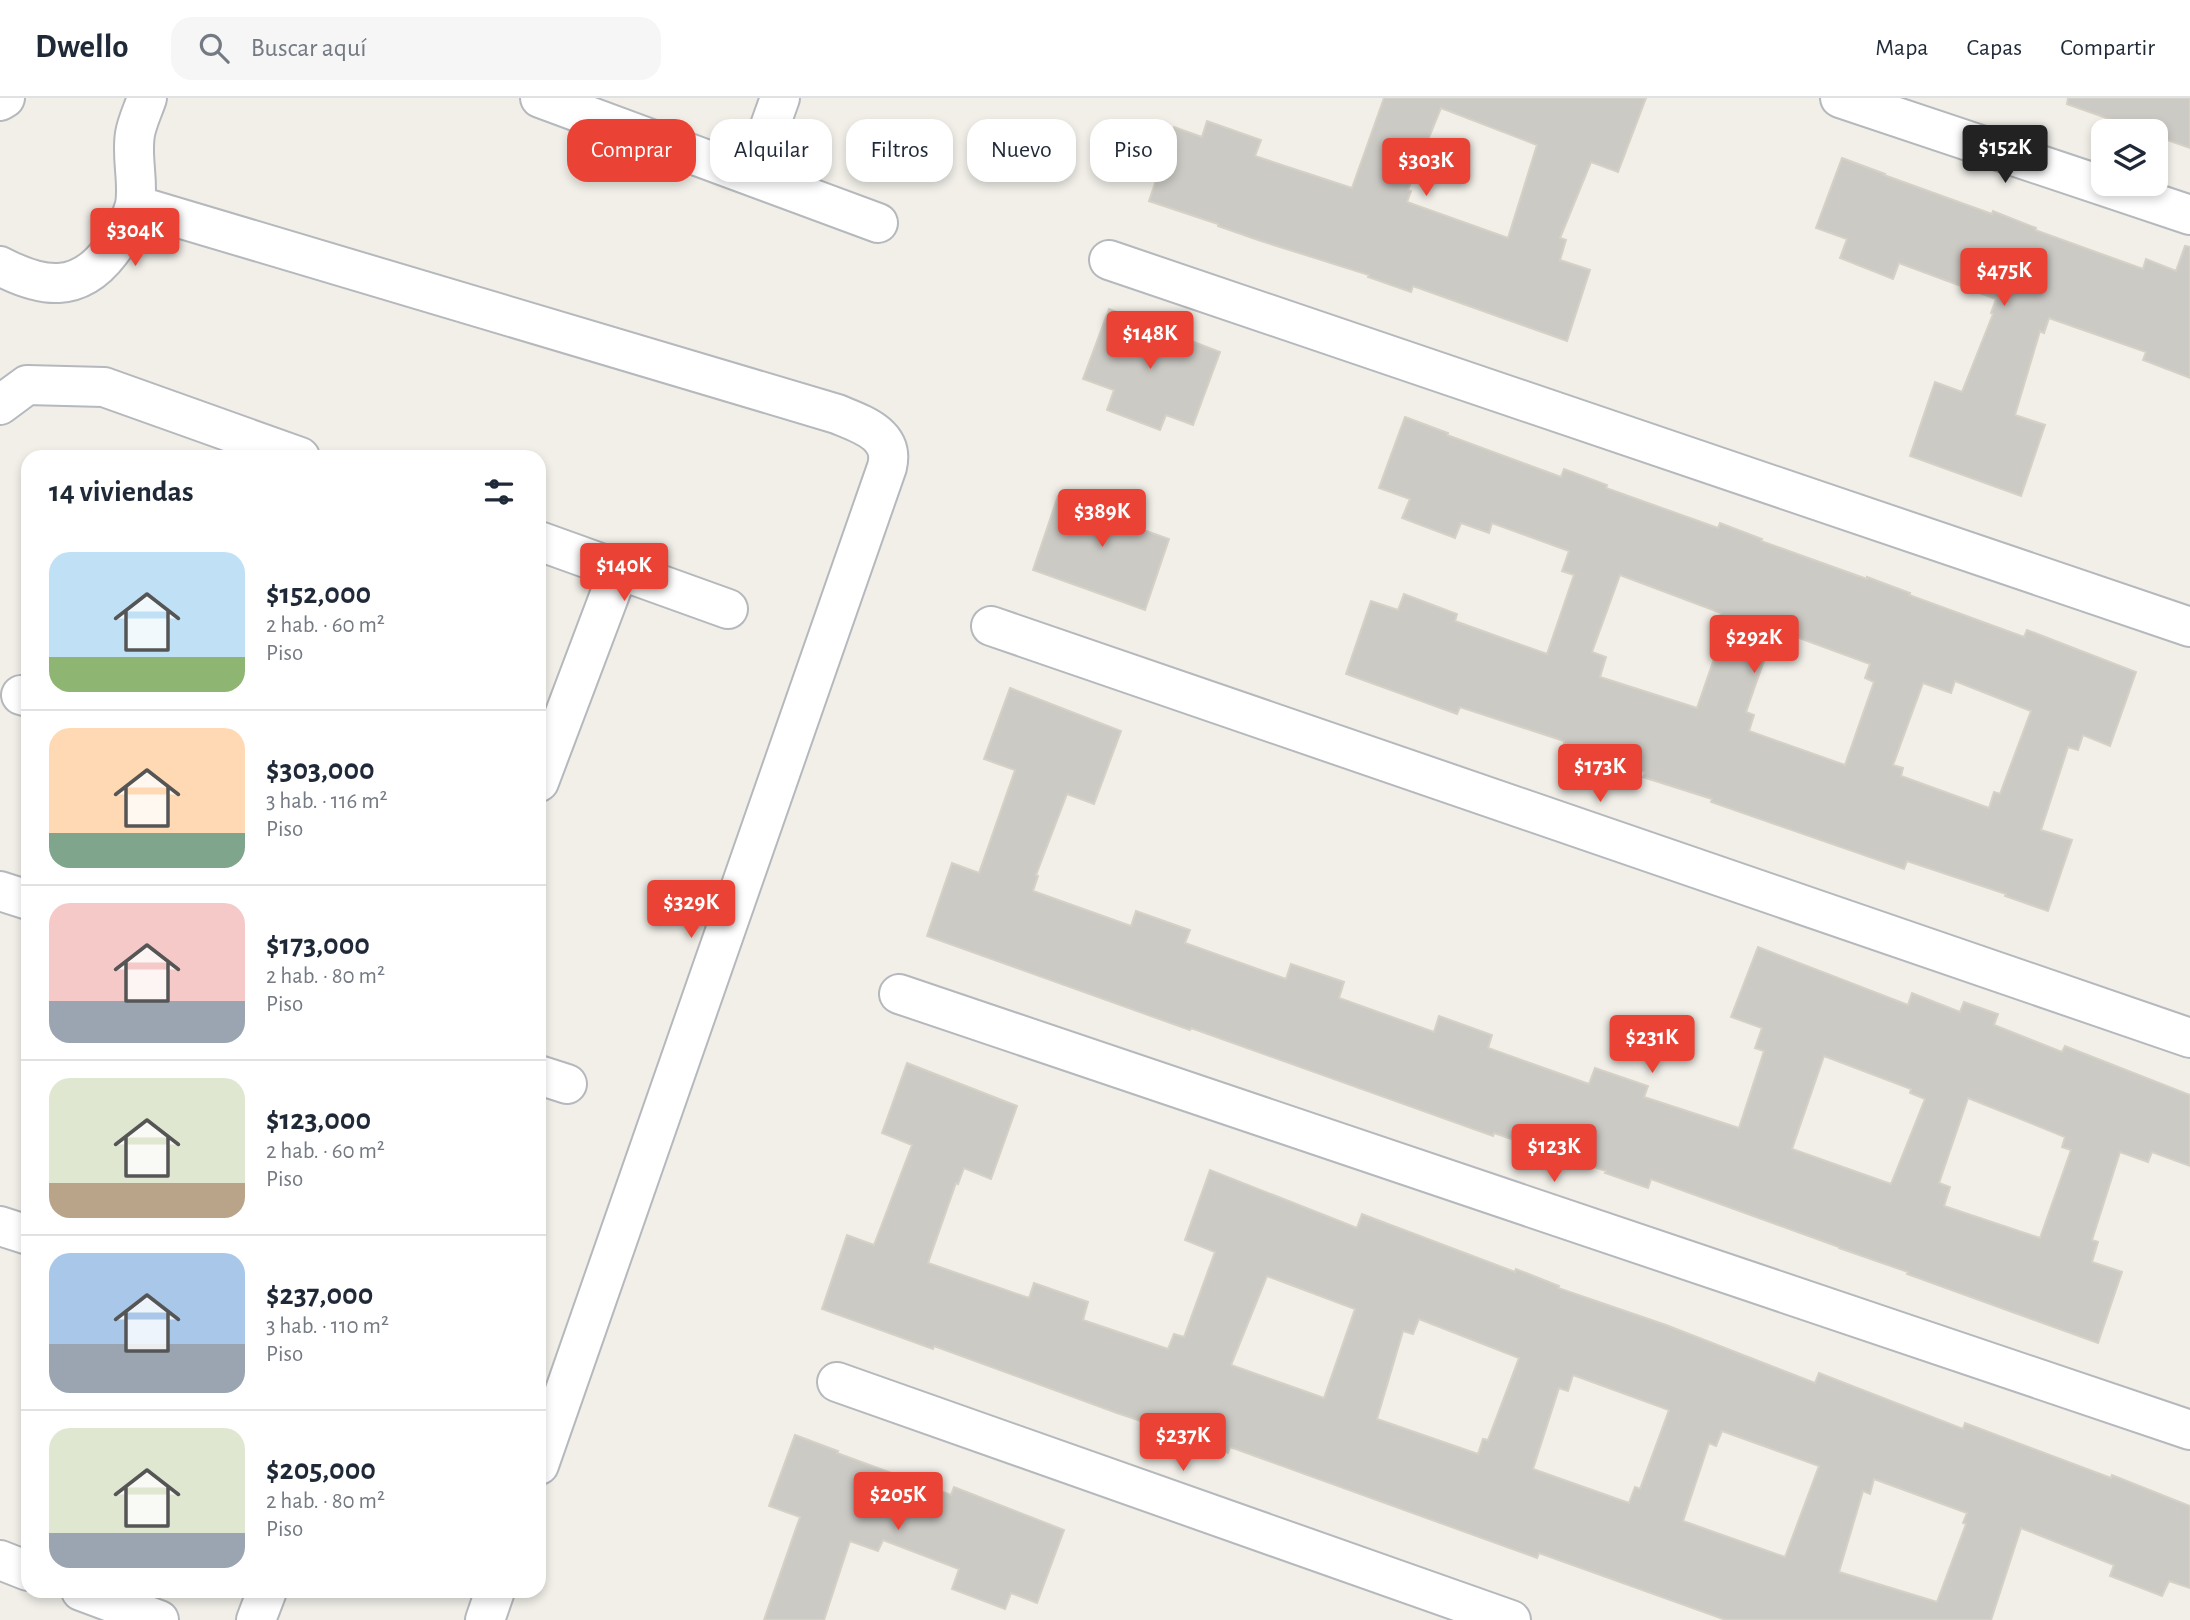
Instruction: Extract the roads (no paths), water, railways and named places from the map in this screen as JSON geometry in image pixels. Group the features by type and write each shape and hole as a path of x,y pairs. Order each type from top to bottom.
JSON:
{"street":[{"path":"0,101 5,98"},
{"path":"0,266 19,276 43,283 70,283 87,275 102,263 121,239 135,205 135,134 147,98"},
{"path":"540,98 710,161"},
{"path":"772,119 780,98"},
{"path":"1862,102 2190,215"},
{"path":"768,182 878,223"},
{"path":"135,205 837,414 864,425 885,441 889,451 887,467 546,1445"},
{"path":"1109,260 2190,627"},
{"path":"0,405 27,385 104,387 280,450"},
{"path":"546,544 728,609"},
{"path":"546,763 619,570"},
{"path":"991,626 2190,1038"},
{"path":"0,891 21,898"},
{"path":"899,994 2190,1430"},
{"path":"0,1226 21,1233"},
{"path":"837,1382 1511,1620"},
{"path":"0,1560 21,1568"},
{"path":"100,1598 159,1620"},
{"path":"256,1620 264,1598"},
{"path":"485,1620 493,1598"}]}
